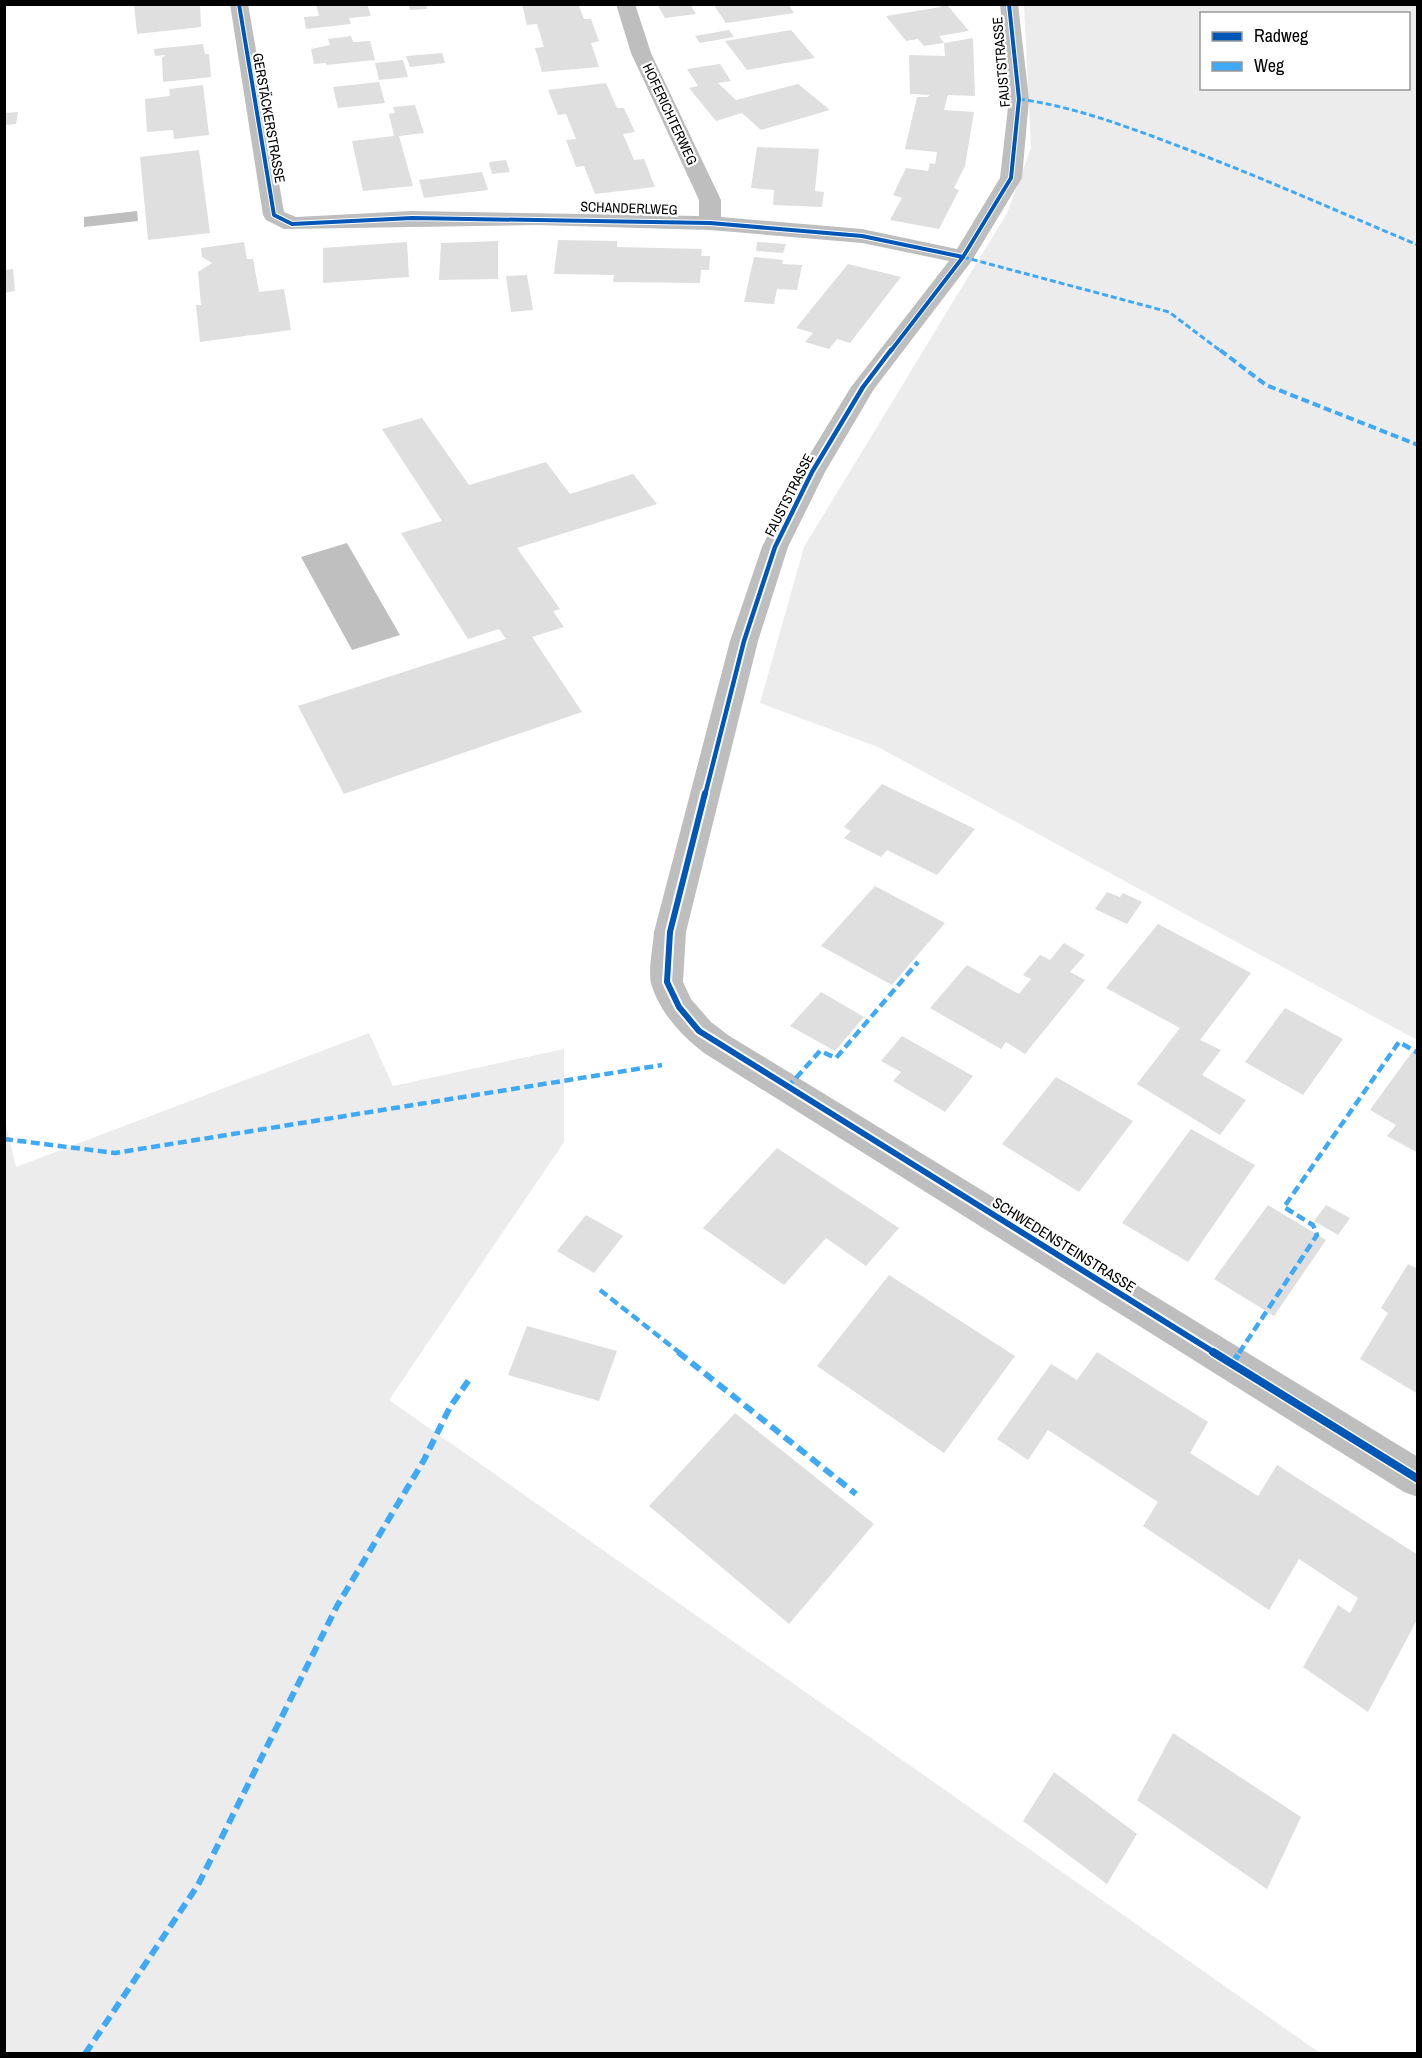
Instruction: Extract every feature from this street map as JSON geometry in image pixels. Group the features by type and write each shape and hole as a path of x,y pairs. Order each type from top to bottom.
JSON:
{"street":[{"name":"GERSTÄCKERSTRASSE","path":"239,4 274,215 292,224"},
{"name":"HOFERICHTERWEG","path":"625,4 641,53 710,200 710,223"},
{"name":"FAUSTSTRASSE","path":"699,1031 679,1007 667,982 670,932 744,641 776,547 812,472 863,387 963,257 1011,178 1019,99 1009,4"},
{"name":"SCHANDERLWEG","path":"292,224 412,218 526,218 710,223 862,236 963,257"},
{"name":"SCHWEDENSTEINSTRASSE","path":"699,1031 787,1088 1418,1479"}],"shaded area":[{"path":"1024,5 1417,5 1417,1040 878,747 760,703 804,547 1007,213 1031,148"},
{"path":"137,211 138,221 84,227 84,217"},
{"path":"347,543 400,635 352,650 301,557"},
{"path":"369,1033 393,1086 564,1049 564,1142 389,1400 1320,2053 5,2053 5,1121 16,1167"}],"building":[{"path":"134,4 200,4 201,27 137,34"},
{"path":"316,4 367,4 371,16 349,18 351,24 306,29 304,17 319,16"},
{"path":"408,4 426,4 427,9 410,10"},
{"path":"522,4 578,4 584,19 591,19 599,41 591,43 599,67 542,72 535,48 544,47 537,24 527,25"},
{"path":"657,4 690,4 696,14 665,18"},
{"path":"713,4 788,4 794,13 726,23"},
{"path":"939,4 952,4 948,6 969,31 939,36 944,43 924,46 918,39 906,41 886,16 941,7"},
{"path":"729,30 734,37 700,43 695,36"},
{"path":"791,30 815,58 747,70 725,41"},
{"path":"351,36 353,42 370,41 375,60 327,65 326,63 314,64 311,49 330,45 328,39"},
{"path":"973,38 975,96 948,95 944,110 974,112 965,166 954,188 959,190 939,229 890,220 902,198 893,195 906,168 928,171 930,163 935,164 937,152 905,149 917,97 928,97 929,95 910,94 909,55 945,56 944,43"},
{"path":"203,44 205,54 209,54 211,77 163,82 162,58 165,55 155,56 154,49"},
{"path":"442,53 445,63 410,67 406,56"},
{"path":"403,60 408,77 379,80 375,63"},
{"path":"720,64 731,81 718,83 736,100 798,84 830,110 761,130 742,113 716,121 689,88 698,86 687,69"},
{"path":"379,82 385,103 338,108 333,87"},
{"path":"606,83 617,108 624,108 635,132 623,134 634,160 644,159 655,187 595,194 584,166 576,167 566,140 576,139 566,114 558,115 548,90"},
{"path":"203,85 209,135 174,139 173,130 147,132 145,99 170,96 169,89"},
{"path":"415,105 424,133 399,136 413,186 363,191 352,141 394,136 389,114 395,113 393,107"},
{"path":"18,112 16,124 5,125 5,113"},
{"path":"757,147 819,149 815,191 824,192 822,207 773,205 774,190 751,188"},
{"path":"199,150 210,233 148,240 140,157"},
{"path":"506,160 510,172 492,174 489,162"},
{"path":"482,172 488,190 424,198 419,180"},
{"path":"558,240 617,241 617,247 702,249 701,256 710,256 709,270 701,270 700,283 613,282 614,275 554,274"},
{"path":"498,241 498,279 439,280 441,243"},
{"path":"244,242 247,259 253,259 259,292 284,289 291,330 200,342 196,305 201,305 198,272 212,263 202,257 201,248"},
{"path":"407,242 409,277 323,283 323,248"},
{"path":"757,242 786,244 783,253 756,251"},
{"path":"754,257 783,260 782,264 802,265 797,290 777,289 774,304 744,302"},
{"path":"848,264 901,277 850,343 837,339 829,349 805,342 813,333 796,328"},
{"path":"13,269 15,291 4,293 4,270"},
{"path":"527,275 533,310 511,312 506,276"},
{"path":"422,418 469,485 546,462 570,494 633,474 657,504 517,548 560,609 553,611 564,627 532,637 582,712 344,794 298,706 506,639 499,629 468,639 401,533 442,521 382,429"},
{"path":"882,784 975,829 937,875 887,850 881,857 844,838 851,831 844,827"},
{"path":"875,886 945,923 892,985 821,946"},
{"path":"1107,892 1120,897 1123,893 1142,902 1127,924 1095,909"},
{"path":"1158,924 1251,973 1200,1040 1221,1050 1202,1075 1246,1100 1220,1135 1137,1084 1180,1028 1106,988"},
{"path":"1064,943 1085,955 1070,972 1085,980 1025,1054 1006,1042 1001,1049 930,1008 967,965 1019,994 1031,979 1023,975 1040,955 1050,960"},
{"path":"821,992 864,1017 835,1051 790,1026"},
{"path":"1285,1008 1343,1039 1303,1095 1245,1062"},
{"path":"902,1036 973,1076 945,1112 893,1081 901,1072 881,1061"},
{"path":"1412,1052 1418,1055 1418,1153 1387,1136 1396,1125 1370,1110"},
{"path":"1056,1077 1133,1121 1079,1192 1002,1144"},
{"path":"1191,1129 1255,1165 1188,1262 1122,1223"},
{"path":"777,1148 899,1228 866,1266 826,1238 784,1285 703,1228"},
{"path":"1268,1205 1326,1240 1274,1316 1214,1279"},
{"path":"1326,1205 1350,1218 1338,1235 1314,1221"},
{"path":"586,1215 623,1236 594,1273 557,1251"},
{"path":"1408,1264 1418,1269 1418,1394 1360,1359 1388,1313 1381,1308"},
{"path":"889,1275 1015,1356 944,1453 817,1366"},
{"path":"527,1326 617,1351 599,1401 508,1375"},
{"path":"1097,1352 1208,1422 1190,1453 1258,1496 1277,1465 1418,1555 1418,1618 1368,1712 1303,1667 1338,1605 1350,1613 1358,1598 1299,1559 1269,1610 1143,1526 1158,1502 1048,1430 1028,1460 997,1439 1051,1364 1077,1380"},
{"path":"735,1413 874,1524 789,1624 649,1506"},
{"path":"1173,1733 1301,1817 1267,1889 1137,1800"},
{"path":"1054,1772 1137,1834 1107,1884 1023,1821"}],"marked path":[{"path":"1019,99 1057,105 1132,128 1262,179 1418,245"},
{"path":"963,257 1169,312 1266,385 1418,445"},
{"path":"787,1088 820,1051 836,1058 918,962"},
{"path":"1232,1364 1317,1235 1313,1225 1284,1207 1399,1042 1418,1053"},
{"path":"4,1139 115,1153 662,1065"},
{"path":"600,1290 856,1494"},
{"path":"85,2054 198,1885 337,1606 424,1460 450,1407 471,1377"}],"cycle path":[{"path":"239,4 274,215 292,224 412,218 537,218 710,223 862,236 963,257"},
{"path":"1009,4 1019,99 1011,178 963,257 863,387 812,472 775,547 744,641 670,932 667,982 679,1007 699,1031 716,1044 1418,1479"}]}
